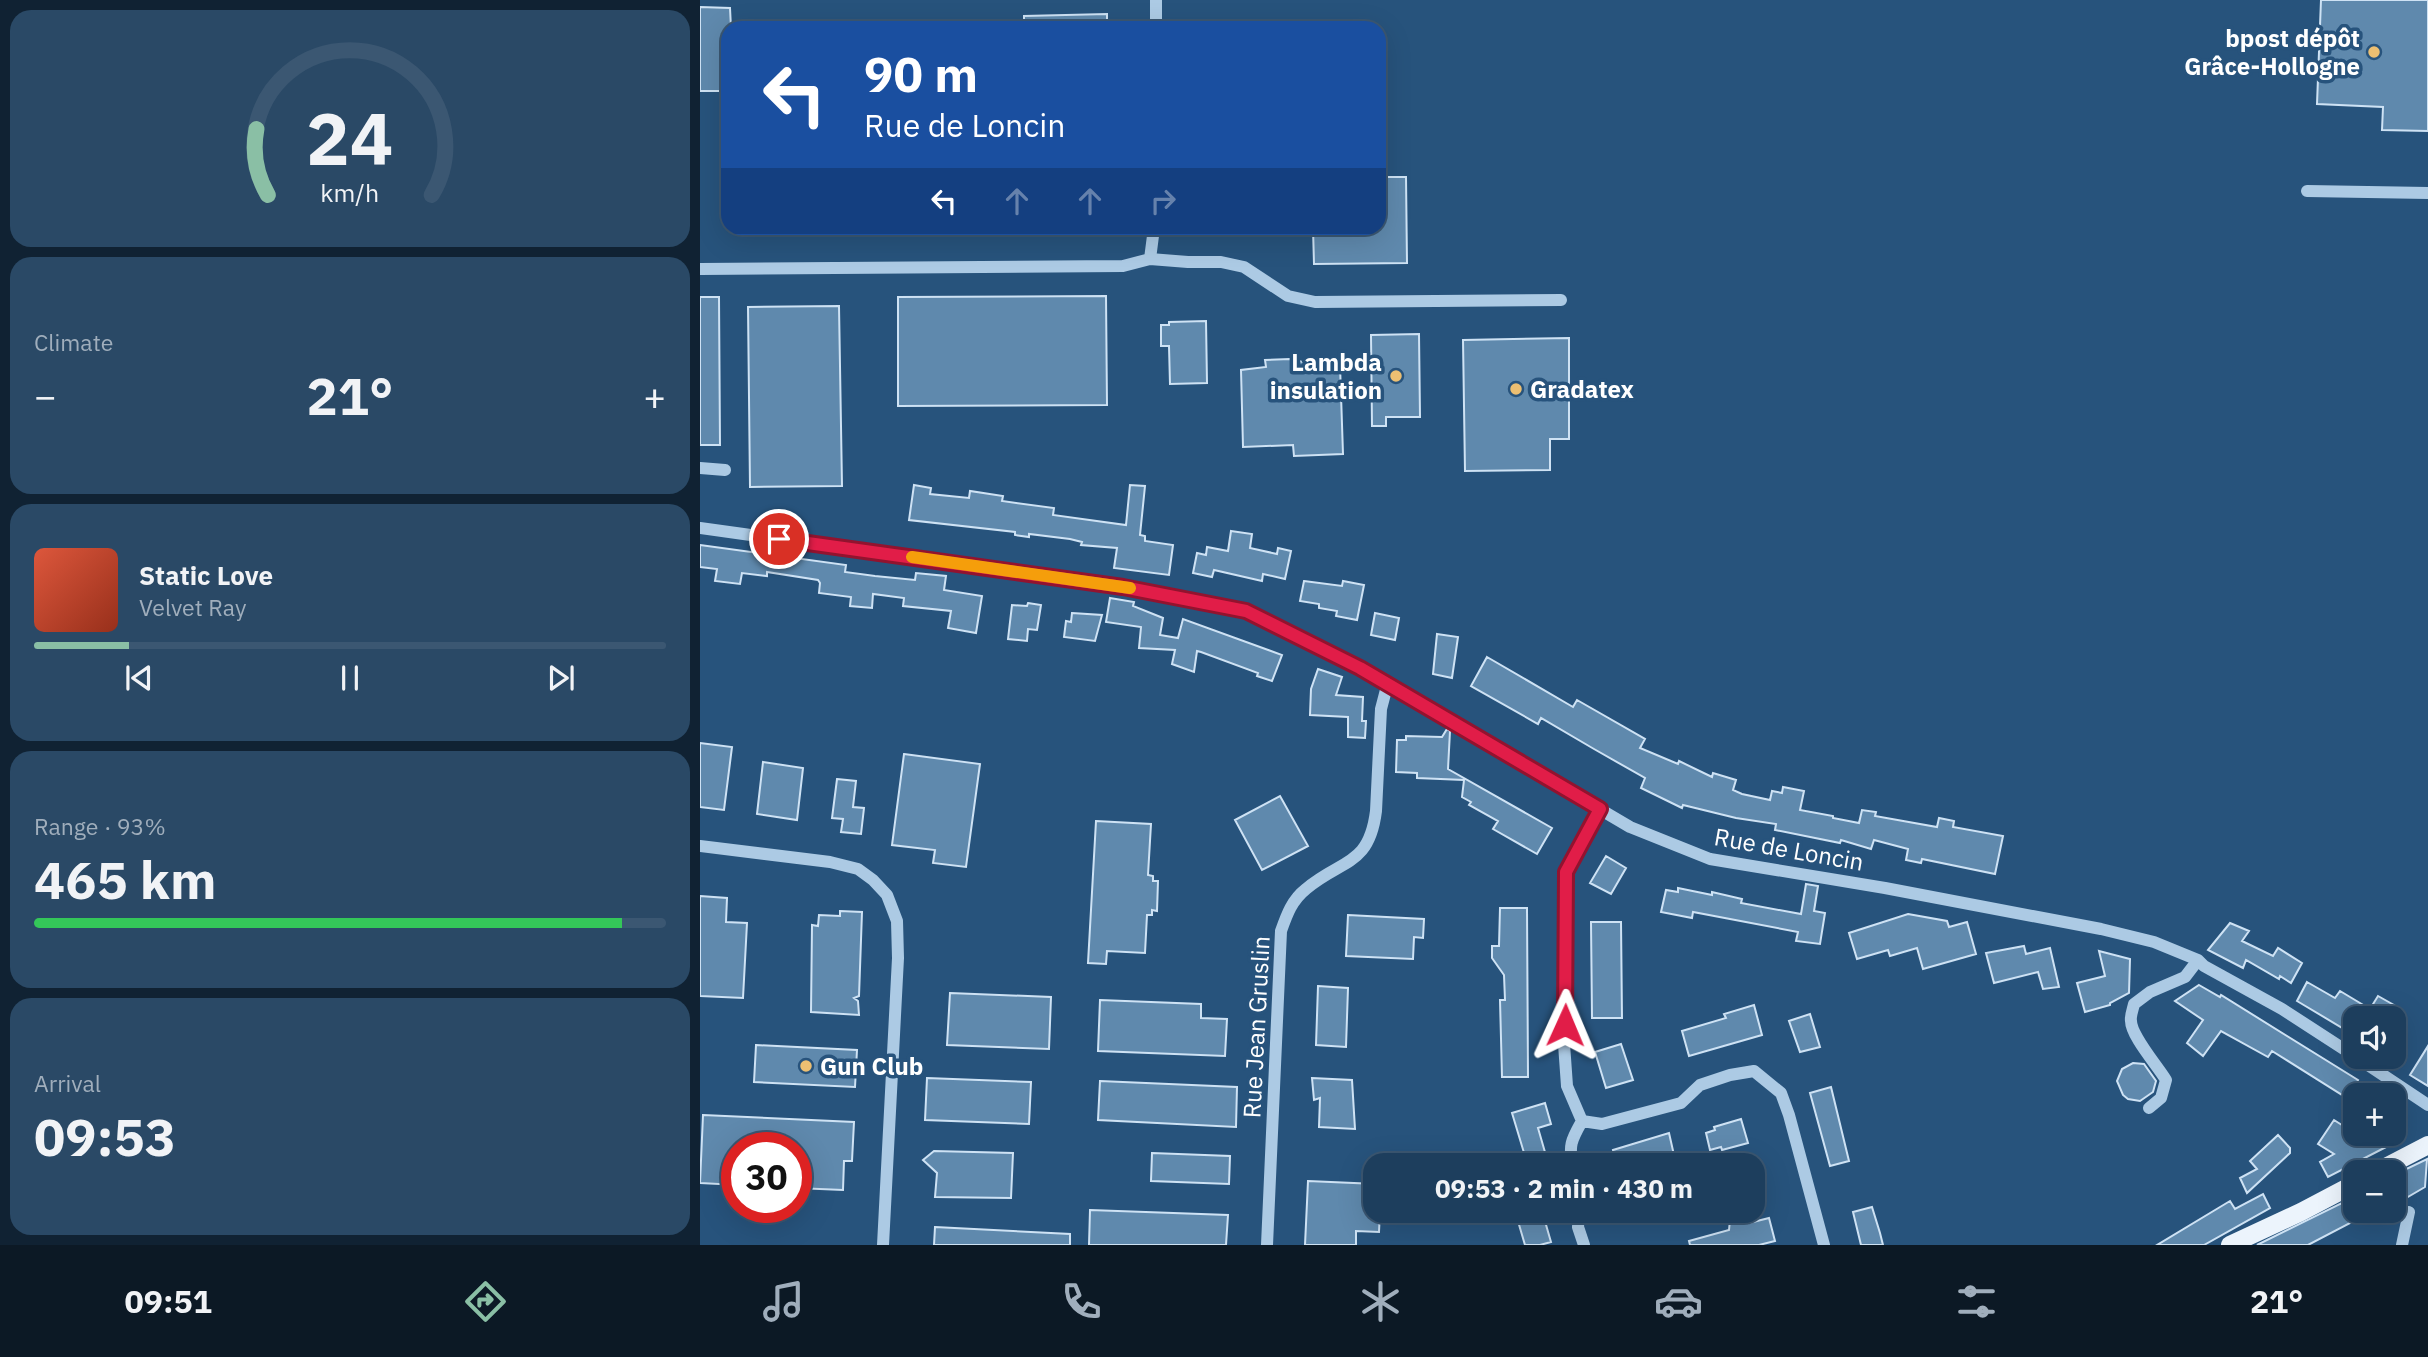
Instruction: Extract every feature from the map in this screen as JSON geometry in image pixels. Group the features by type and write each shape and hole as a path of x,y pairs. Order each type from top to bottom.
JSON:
{"main road":[{"path":"2399,1160 2428,1145"},
{"path":"2230,1245 2343,1190"}],"street":[{"path":"1156,0 1156,21"},
{"path":"2307,191 2428,193"},
{"path":"1150,259 1153,235"},
{"path":"700,269 1123,266 1150,259 1221,262 1244,267 1289,296 1315,302 1561,300"},
{"path":"700,468 725,470"},
{"name":"Rue de Loncin","path":"700,528 1123,587 1246,611 1360,668 1630,827 1710,859 1885,888 2101,929 2154,942 2198,960 2343,1049"},
{"name":"Rue Jean Gruslin","path":"1267,1245 1281,931 1289,908 1297,898 1308,887 1359,856 1368,843 1376,811 1381,709 1387,685"},
{"path":"1582,1121 1567,1086 1566,1072 1566,872 1600,809"},
{"path":"700,846 830,862 858,869 887,895 897,921 898,958 883,1245"},
{"path":"2149,1108 2161,1098 2166,1080 2137,1039 2130,1022 2134,1004 2150,992 2185,976 2198,960"},
{"name":"Rue de Loncin","path":"2374,1069 2428,1105"},
{"path":"1582,1121 1602,1124 1681,1103 1700,1085 1730,1075 1754,1071 1781,1093 1824,1245"},
{"path":"1570,1153 1574,1135 1582,1121"},
{"path":"2402,1245 2409,1212"},
{"path":"1578,1223 1584,1245"}],"building":[{"name":"bpost dépôt Grâce-Hollogne","path":"2321,0 2428,0 2428,131 2382,130 2383,107 2317,104"},
{"path":"700,7 730,8 731,21 721,21 721,91 700,91"},
{"path":"1107,14 1107,21 1024,21 1024,16"},
{"path":"1386,177 1406,177 1407,263 1314,264 1313,235 1386,235"},
{"path":"1106,296 1107,405 898,406 898,297"},
{"path":"700,297 719,297 720,445 700,445"},
{"path":"839,306 842,486 750,487 748,307"},
{"path":"1206,321 1207,383 1170,384 1169,346 1161,346 1161,325 1169,325 1169,322"},
{"name":"Lambda insulation","path":"1419,334 1420,417 1386,417 1386,426 1372,426 1371,335"},
{"name":"Gradatex","path":"1569,338 1569,439 1550,439 1550,470 1465,471 1463,340"},
{"path":"1290,359 1316,365 1340,365 1343,454 1294,456 1293,445 1243,447 1241,370 1266,367 1265,360"},
{"path":"914,485 931,488 930,494 969,498 970,491 1003,496 1002,501 1054,508 1053,515 1126,525 1130,485 1145,486 1140,535 1145,536 1145,541 1173,545 1169,575 1114,568 1117,548 1081,545 1082,542 1070,539 1029,534 1029,537 1015,535 1015,532 909,520"},
{"path":"1231,531 1252,534 1250,548 1277,554 1278,548 1291,551 1285,579 1263,574 1262,581 1214,570 1212,577 1193,573 1197,553 1206,555 1207,547 1228,551"},
{"path":"700,545 846,565 845,572 875,576 915,580 916,573 946,576 944,590 982,596 976,633 948,628 951,611 903,606 904,598 873,594 872,608 850,606 851,597 819,593 818,580 767,572 767,576 742,573 740,584 715,581 717,569 700,567"},
{"path":"1304,581 1342,586 1343,581 1364,585 1357,620 1336,616 1337,611 1319,608 1319,604 1300,601"},
{"path":"1110,598 1134,602 1133,606 1163,618 1160,635 1178,638 1183,619 1282,655 1272,681 1257,676 1258,673 1197,651 1194,672 1172,664 1175,650 1139,648 1141,627 1106,622"},
{"path":"1028,603 1041,605 1037,630 1028,629 1027,641 1008,639 1012,605 1027,606"},
{"path":"1072,613 1102,615 1095,641 1064,637 1066,621 1071,622"},
{"path":"1375,613 1399,618 1395,640 1371,635"},
{"path":"1437,634 1458,637 1452,678 1433,674"},
{"path":"1487,657 1573,707 1577,700 1645,739 1640,748 1678,764 1679,761 1712,777 1713,773 1736,780 1733,790 1742,794 1770,800 1772,791 1782,793 1783,787 1804,791 1800,810 1833,818 1859,823 1862,810 1876,812 1875,816 1937,827 1939,818 1954,821 1953,827 2003,836 1995,874 1922,859 1921,863 1906,860 1908,849 1874,840 1871,849 1841,840 1840,843 1775,830 1776,824 1736,818 1683,805 1682,808 1641,788 1645,778 1541,718 1538,724 1471,686"},
{"path":"1318,669 1342,677 1336,695 1363,697 1362,721 1366,721 1365,738 1348,737 1348,717 1310,715 1311,689"},
{"path":"1447,729 1450,731 1448,769 1552,828 1537,854 1493,829 1498,821 1469,805 1471,802 1462,797 1464,780 1417,778 1417,773 1396,772 1397,740 1406,740 1406,736 1442,737"},
{"path":"700,743 732,747 724,810 700,807"},
{"path":"904,754 980,764 966,867 933,863 935,850 892,845"},
{"path":"763,762 803,768 797,820 757,814"},
{"path":"837,779 856,781 853,807 864,808 861,834 841,832 843,819 832,818"},
{"path":"1280,796 1308,846 1262,870 1235,820"},
{"path":"1096,821 1151,824 1148,875 1153,876 1153,881 1158,881 1157,911 1152,910 1152,915 1147,915 1145,953 1107,951 1106,964 1088,963"},
{"path":"1606,856 1626,868 1611,894 1590,883"},
{"path":"1806,884 1818,886 1814,911 1825,913 1820,944 1796,941 1798,932 1693,912 1692,918 1661,912 1666,890 1678,892 1678,888 1712,895 1712,892 1742,899 1741,903 1801,914"},
{"path":"700,896 727,898 726,922 747,923 743,998 700,996"},
{"path":"1500,908 1527,908 1528,1077 1502,1077 1500,1000 1505,1000 1504,975 1492,958 1492,946 1499,946"},
{"path":"840,911 862,912 859,996 854,998 858,1001 859,1015 811,1012 812,925 818,926 819,915 840,916"},
{"path":"1908,914 1947,921 1949,927 1967,922 1976,954 1923,969 1917,948 1890,956 1888,950 1857,959 1849,933"},
{"path":"1348,915 1424,919 1423,938 1414,937 1413,959 1346,956"},
{"path":"1591,922 1621,922 1622,1018 1592,1018"},
{"path":"2230,923 2249,931 2242,941 2273,956 2278,948 2302,963 2291,983 2246,960 2243,968 2208,950"},
{"path":"2024,946 2026,954 2050,948 2059,987 2043,989 2038,972 1994,983 1986,953"},
{"path":"2099,951 2130,959 2129,993 2110,1005 2085,1012 2077,983 2105,976"},
{"path":"2307,982 2335,998 2340,991 2365,1006 2343,1006 2343,1028 2297,1001"},
{"path":"2199,985 2220,997 2221,995 2358,1080 2356,1083 2343,1083 2343,1095 2272,1051 2268,1057 2221,1031 2203,1056 2187,1043 2203,1020 2175,1001"},
{"path":"1318,986 1348,988 1346,1047 1316,1045"},
{"path":"950,993 1051,997 1049,1049 947,1045"},
{"path":"2378,996 2393,1006 2372,1006"},
{"path":"1100,1000 1201,1004 1201,1018 1227,1019 1225,1056 1098,1051"},
{"path":"1754,1005 1762,1035 1689,1056 1682,1031 1726,1018 1724,1014"},
{"path":"1810,1014 1820,1047 1800,1052 1789,1021"},
{"path":"1621,1044 1633,1080 1606,1088 1595,1052"},
{"name":"Gun Club","path":"756,1045 857,1050 855,1087 754,1082"},
{"path":"2428,1046 2428,1086 2410,1075"},
{"path":"2133,1063 2144,1064 2156,1081 2153,1092 2140,1101 2128,1099 2123,1095 2117,1081 2122,1069"},
{"path":"927,1078 1031,1082 1029,1124 925,1120"},
{"path":"1312,1078 1352,1080 1355,1129 1319,1127 1320,1098 1314,1100"},
{"path":"1100,1081 1237,1087 1236,1127 1098,1120"},
{"path":"1831,1087 1849,1161 1830,1166 1810,1093"},
{"path":"1545,1103 1551,1124 1538,1128 1545,1153 1524,1153 1512,1113"},
{"path":"703,1115 854,1122 852,1161 844,1161 843,1190 812,1189 812,1132 721,1132 721,1184 700,1183"},
{"path":"1741,1119 1748,1143 1722,1150 1721,1147 1710,1150 1706,1133 1715,1130 1714,1127"},
{"path":"2334,1120 2343,1126 2343,1146 2388,1146 2361,1160 2343,1160 2343,1169 2328,1177 2320,1162 2334,1154 2318,1144"},
{"path":"1669,1133 1674,1153 1614,1153 1613,1150"},
{"path":"2278,1135 2290,1148 2290,1153 2247,1193 2240,1178 2257,1169 2250,1161"},
{"path":"934,1151 1013,1153 1011,1198 935,1197 937,1173 923,1160"},
{"path":"1152,1153 1230,1156 1229,1184 1151,1181"},
{"path":"2427,1159 2425,1187 2406,1198 2406,1169"},
{"path":"1308,1181 1363,1183 1363,1223 1379,1223 1379,1232 1356,1231 1356,1245 1305,1245"},
{"path":"2263,1194 2270,1208 2204,1245 2157,1245 2230,1201 2235,1209"},
{"path":"2343,1202 2343,1223 2350,1223 2308,1245 2257,1245"},
{"path":"1872,1207 1883,1245 1861,1245 1853,1212"},
{"path":"1090,1210 1228,1215 1226,1245 1089,1245"},
{"path":"1769,1218 1775,1241 1759,1245 1690,1245 1689,1241 1729,1230 1730,1223 1765,1223 1765,1219"},
{"path":"1519,1223 1545,1223 1551,1242 1525,1245"},
{"path":"935,1227 1070,1234 1070,1245 934,1245"}],"slow traffic":[{"path":"912,557 1130,588"}],"place":[{"name":"bpost dépôt Grâce-Hollogne","path":"2374,52"},
{"name":"Lambda insulation","path":"1396,376"},
{"name":"Gradatex","path":"1516,389"},
{"name":"Gun Club","path":"806,1066"}],"route":[{"path":"779,539 1123,587 1246,611 1360,668 1600,809 1566,872 1565,1025"}]}
